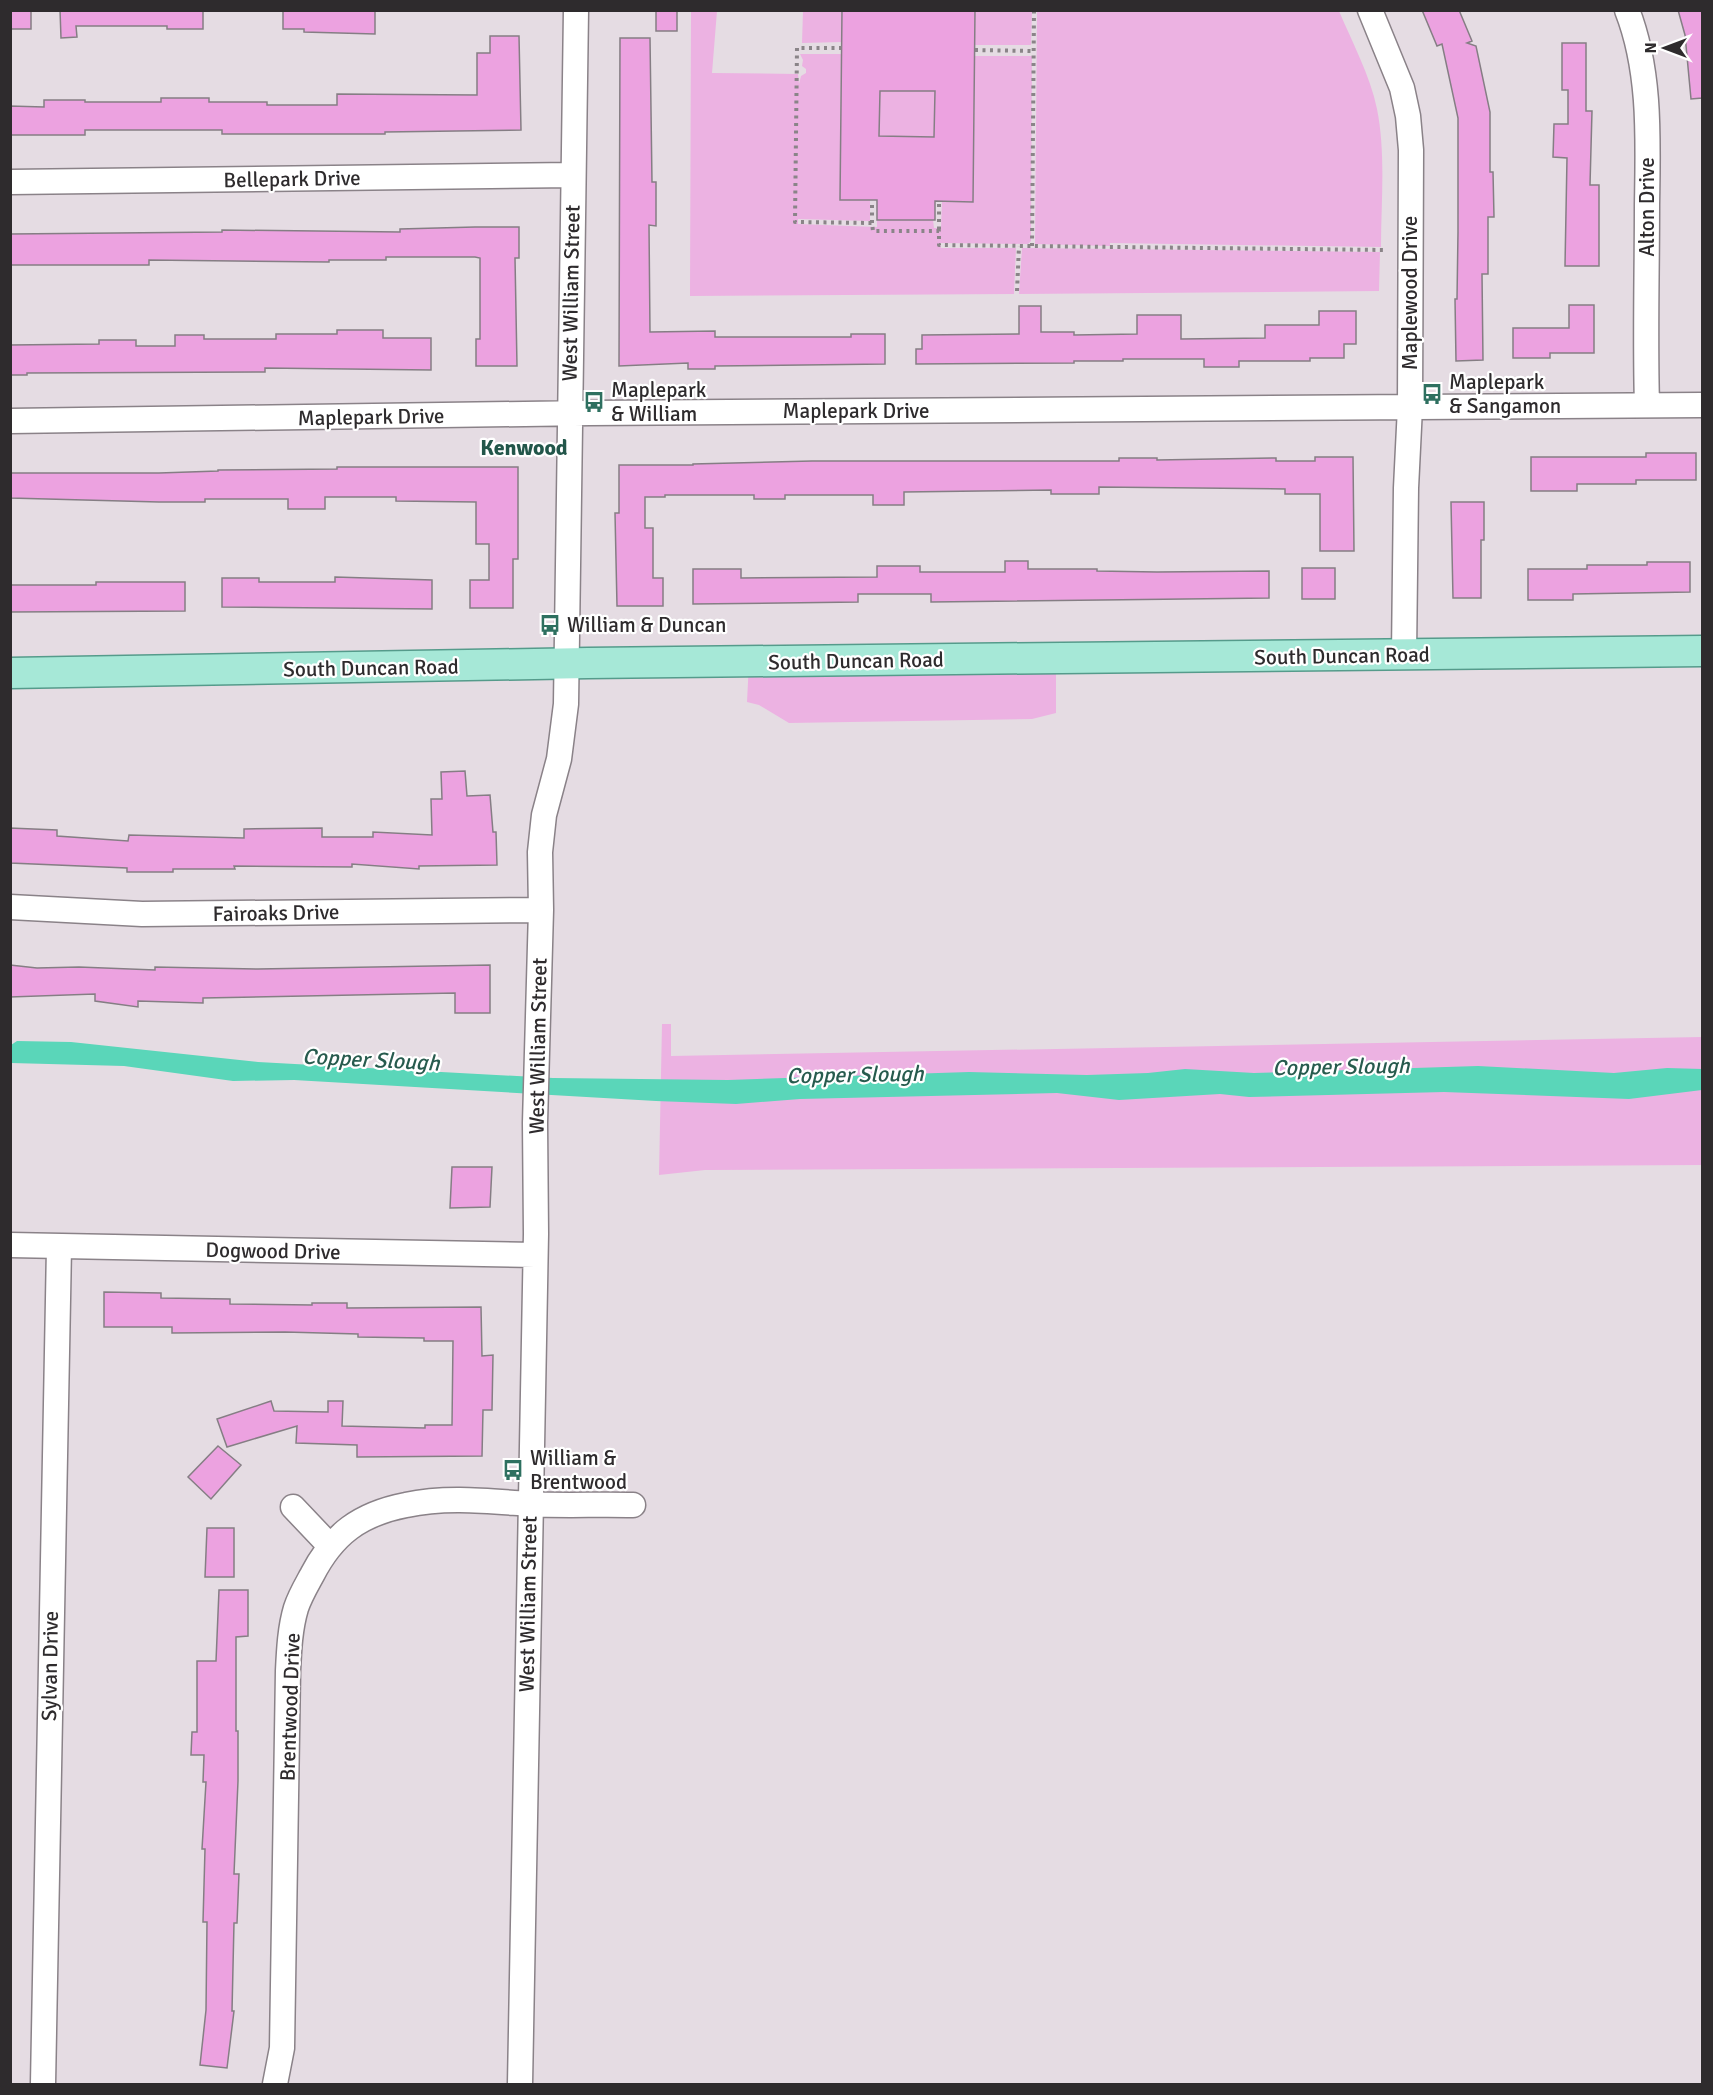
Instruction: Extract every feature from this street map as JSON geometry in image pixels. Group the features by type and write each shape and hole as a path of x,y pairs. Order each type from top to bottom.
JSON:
{"main road":[{"name":"South Duncan Road","path":"10,673 1702,651"}],"street":[{"name":"West William Street","path":"520,2085 535,1255 535,1123 541,910 540,852 544,815 564,725 576,10"},
{"name":"Maplewood Drive","path":"1370,10 1402,88 1408,116 1411,150 1410,407 1406,488 1404,655"},
{"name":"Alton Drive","path":"1627,10 1639,55 1645,90 1648,140 1647,405"},
{"name":"Bellepark Drive","path":"10,182 573,175"},
{"name":"Maplepark Drive","path":"10,421 1702,405"},
{"name":"Fairoaks Drive","path":"10,907 142,914 541,910"},
{"name":"Dogwood Drive","path":"10,1245 535,1255"},
{"name":"Sylvan Drive","path":"43,2085 58,1247"},
{"name":"Brentwood Drive","path":"275,2085 282,2048 290,1638 296,1608 322,1556 340,1534 358,1522 381,1511 408,1504 491,1501 530,1504 633,1504"},
{"path":"293,1507 330,1546"}],"path":[{"path":"1032,246 1034,10"},
{"path":"842,48 797,48 795,222 872,223"},
{"path":"975,50 1034,51"},
{"path":"939,204 939,245 1384,250"},
{"path":"872,205 873,231 939,231"},
{"path":"1017,291 1019,246"}],"shaded area":[{"path":"691,11 717,11 712,73 798,74 799,84 801,76 806,73 800,54 841,54 840,199 870,200 870,221 798,219 798,224 877,227 877,220 933,220 934,228 941,228 942,201 973,202 975,56 1032,56 1031,241 1028,244 940,243 941,248 1016,248 1014,294 690,296"},
{"path":"803,11 842,11 842,42 802,43"},
{"path":"975,11 1032,11 1031,45 975,45"},
{"path":"1037,11 1339,11 1365,71 1377,109 1382,161 1381,247 1035,244"},
{"path":"880,91 935,91 934,137 879,136"},
{"path":"1022,248 1380,252 1379,291 1019,294"},
{"path":"1056,659 1056,713 1032,719 789,723 759,705 747,702 749,662"},
{"path":"662,1024 671,1024 671,1056 1702,1037 1702,1165 705,1170 659,1175"},
{"path":"17,1041 71,1042 258,1062 553,1078 728,1080 969,1072 1087,1075 1185,1069 1254,1073 1478,1066 1614,1073 1667,1068 1702,1069 1702,1090 1629,1099 1444,1092 1249,1097 1220,1094 1119,1100 1057,1093 800,1099 736,1104 294,1080 233,1081 124,1066 11,1063 11,1045"}],"building":[{"path":"10,10 31,10 31,29 10,29"},
{"path":"60,10 203,10 203,29 167,29 167,26 76,26 77,37 61,38"},
{"path":"283,10 375,10 375,34 304,32 304,29 283,29"},
{"path":"656,10 677,10 677,31 656,31"},
{"path":"842,10 975,10 973,202 935,201 935,220 877,220 877,200 840,200","holes":["880,91 935,91 934,137 879,136"]},
{"path":"1422,10 1459,10 1472,41 1467,43 1476,46 1490,112 1490,172 1493,172 1494,217 1488,217 1488,274 1482,274 1483,360 1456,361 1458,118 1442,44 1437,46"},
{"path":"1678,10 1702,10 1702,98 1691,99 1685,35"},
{"path":"490,36 519,36 521,130 385,132 385,134 222,134 222,130 85,130 85,135 10,135 10,106 44,107 44,100 161,102 161,98 209,98 209,102 337,105 337,94 477,95 477,53 490,53"},
{"path":"620,38 650,38 652,182 656,182 656,226 649,225 650,332 715,331 715,337 851,337 851,334 885,334 885,364 715,366 715,369 688,369 688,363 619,366"},
{"path":"1562,43 1586,43 1586,111 1592,111 1590,185 1599,185 1599,266 1565,266 1567,158 1553,157 1554,124 1568,124 1568,90 1562,90"},
{"path":"519,227 519,258 515,258 517,366 476,366 476,339 480,339 480,258 475,257 386,257 386,260 329,260 329,262 149,260 149,265 10,265 10,234 222,232 222,230 400,232 400,229"},
{"path":"1569,305 1594,305 1594,353 1550,353 1550,358 1513,358 1513,328 1569,328"},
{"path":"1019,306 1041,306 1041,332 1074,332 1074,335 1137,334 1137,315 1181,315 1181,339 1265,338 1265,325 1319,325 1319,311 1356,311 1356,344 1344,344 1344,358 1310,358 1310,361 1239,361 1239,367 1204,367 1204,359 916,364 916,349 922,349 922,335 1019,334"},
{"path":"337,330 383,330 383,338 431,338 431,370 265,368 265,372 10,375 10,345 99,344 99,340 136,340 136,346 175,346 175,335 204,335 204,339 276,339 276,334 337,334"},
{"path":"1646,453 1696,453 1696,480 1636,480 1636,484 1577,484 1577,491 1531,491 1531,457 1646,457"},
{"path":"1315,457 1353,457 1354,551 1320,551 1320,494 1285,494 1285,489 1099,487 1099,494 1051,494 1051,490 904,492 904,505 873,505 873,495 785,495 785,499 754,499 754,495 665,495 665,497 645,497 645,528 653,528 653,578 663,578 663,606 617,606 615,513 619,513 619,465 812,461 1119,461 1119,458 1157,458 1157,460 1276,458 1276,461 1315,461"},
{"path":"337,467 518,467 518,559 513,559 513,608 470,608 470,580 489,580 489,544 476,544 476,502 396,501 396,497 325,497 325,509 288,509 288,499 205,499 205,502 159,502 10,498 10,473 159,473 337,469"},
{"path":"1451,502 1484,502 1484,540 1481,540 1481,598 1453,598"},
{"path":"1005,561 1028,561 1028,569 1157,572 1269,571 1269,598 931,602 931,594 858,594 858,602 693,604 693,569 741,569 741,578 877,577 877,566 920,566 920,572 1005,572"},
{"path":"1647,562 1690,562 1690,592 1573,594 1573,600 1528,600 1528,569 1587,569 1587,565 1647,565"},
{"path":"1302,568 1335,568 1335,599 1302,599"},
{"path":"335,577 432,580 432,609 222,607 222,578 259,578 259,582 335,582"},
{"path":"96,582 185,582 185,611 10,612 10,585 96,585"},
{"path":"465,771 467,796 490,795 493,832 496,832 497,865 419,866 419,869 352,864 352,867 234,866 235,869 127,872 127,868 10,863 10,828 57,830 57,836 128,841 129,835 244,838 244,829 322,828 322,837 373,837 373,832 432,835 431,799 442,799 441,772"},
{"path":"10,965 37,968 155,970 155,967 258,969 490,965 490,1013 455,1013 455,993 203,998 203,1003 138,1001 138,1007 95,1001 95,994 10,997"},
{"path":"452,1167 492,1167 490,1207 450,1208"},
{"path":"104,1292 161,1293 161,1298 230,1299 230,1304 347,1303 347,1308 481,1307 482,1356 493,1355 492,1410 483,1410 482,1456 357,1457 357,1445 296,1443 297,1426 227,1447 217,1419 271,1401 274,1411 328,1412 328,1401 343,1401 342,1426 425,1428 425,1425 452,1425 453,1341 358,1337 358,1334 172,1333 172,1327 104,1327"},
{"path":"218,1446 241,1465 211,1499 188,1477"},
{"path":"207,1528 234,1528 234,1577 205,1577"},
{"path":"219,1590 248,1590 248,1636 236,1637 238,1781 234,1874 239,1874 237,1923 234,1923 232,2011 234,2011 227,2068 200,2065 206,2010 207,1922 203,1922 205,1849 202,1849 206,1782 203,1782 204,1755 191,1755 192,1732 197,1732 197,1661 216,1661"}],"place":[{"name":"Maplepark & Sangamon","path":"1432,394"},
{"name":"Maplepark & William","path":"594,402"},
{"name":"William & Duncan","path":"550,625"},
{"name":"William & Brentwood","path":"513,1470"}],"district":[{"name":"Kenwood","path":"524,447"}],"water label":[{"name":"Copper Slough","path":"371,1059"},
{"name":"Copper Slough","path":"1341,1066"},
{"name":"Copper Slough","path":"855,1074"}]}
